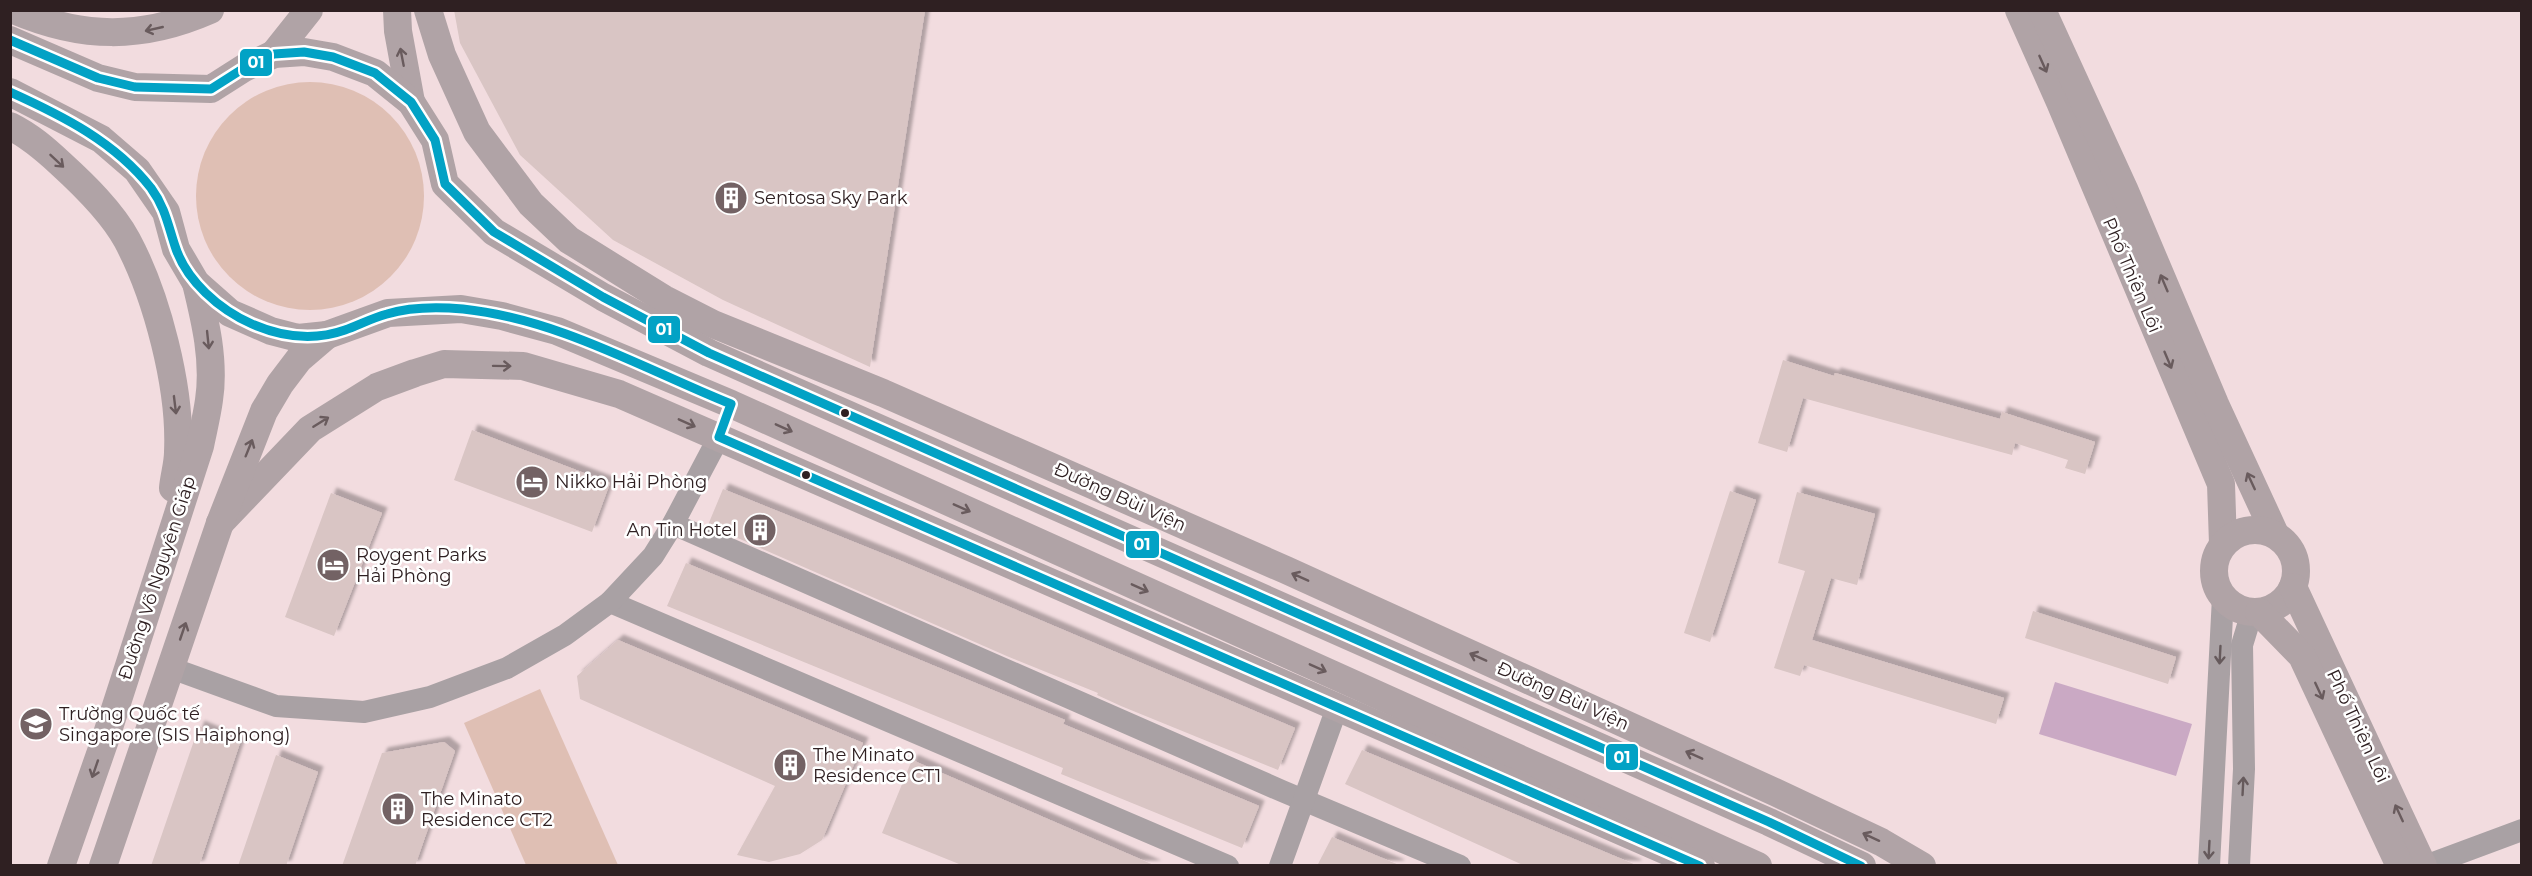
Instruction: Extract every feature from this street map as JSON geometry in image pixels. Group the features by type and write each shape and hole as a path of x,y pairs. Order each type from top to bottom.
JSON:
{"main road":[{"path":"14,10 40,21 104,34 148,31 210,10"},
{"path":"274,54 309,10"},
{"path":"397,10 398,31 411,102"},
{"name":"Đường Bùi Viện","path":"428,10 442,55 477,132 531,204 569,240 664,299 713,324 883,393 1286,570 1778,793 1881,842 1922,866"},
{"name":"Phố Thiên Lôi","path":"2019,10 2221,484 2223,544"},
{"name":"Phố Thiên Lôi","path":"2042,10 2124,189 2216,404 2275,534"},
{"path":"10,40 98,78 135,87 211,89 244,68 274,54 304,52 333,57 375,73 411,102"},
{"path":"10,92 101,139 137,170 166,212 176,249 196,283 230,313 271,331 298,338 327,335 388,313 461,309 502,316 557,331 731,404 1343,693 1701,866"},
{"name":"Đường Bùi Viện","path":"411,102 435,140 445,184 494,232 603,297 709,353 1769,822 1862,866"},
{"path":"10,126 30,136 89,190 126,238 152,299 176,407 178,452 160,569"},
{"name":"Đường Võ Nguyên Giáp","path":"61,866 105,740 200,446 210,398 207,327 196,283"},
{"path":"709,353 713,324"},
{"path":"103,866 220,523 269,403 299,359 327,335"},
{"path":"220,523 310,429 377,387 444,364 523,366 619,393 719,437 1756,864 1769,822"},
{"path":"719,437 731,404"},
{"path":"2257,529 2275,534 2285,542 2294,557 2296,575 2294,586 2280,604 2255,612 2231,605 2216,585 2213,570 2216,556 2223,544 2238,532 2247,530 2257,529"},
{"name":"Phố Thiên Lôi","path":"2294,586 2313,654 2400,866"},
{"name":"Phố Thiên Lôi","path":"2255,612 2313,654 2424,866"}],"street":[{"path":"171,668 276,706 364,711 430,697 507,668 565,635 610,602 653,556 674,524 719,437"},
{"path":"674,524 1460,866"},
{"path":"2209,866 2223,597"},
{"path":"610,602 1228,866"},
{"path":"2238,866 2244,770 2242,645 2255,612"},
{"path":"1280,866 1343,693"},
{"path":"2424,866 2522,830"}],"shaded area":[{"path":"310,82 343,87 364,96 382,108 398,124 410,142 419,163 424,196 419,229 410,250 398,268 382,284 364,296 343,305 310,310 277,305 256,296 238,284 222,268 210,250 201,229 196,196 201,163 210,142 222,124 238,108 256,96 277,87"},
{"path":"2055,682 2192,724 2176,776 2039,734"},
{"path":"540,689 618,865 526,865 464,723"}],"building":[{"name":"Sentosa Sky Park","path":"454,10 925,10 870,367 723,300 613,240 520,155 460,43"},
{"path":"1783,360 1834,376 1835,373 2000,419 2002,412 2095,442 2085,474 2065,468 2068,460 2015,443 2012,455 1803,398 1787,452 1758,443"},
{"name":"Nikko Hải Phòng","path":"472,430 610,483 592,532 454,480"},
{"path":"723,489 901,561 1295,728 1278,770 1121,706 1097,695 1098,693 1009,657 708,525"},
{"path":"1730,491 1756,500 1710,642 1684,633"},
{"path":"1797,492 1875,514 1857,585 1831,578 1812,640 2004,698 1996,724 1804,665 1800,676 1774,668 1805,571 1778,563"},
{"name":"Roygent Parks Hải Phòng","path":"331,493 382,513 334,636 285,617"},
{"path":"686,563 1065,720 1063,724 1259,806 1242,848 1061,774 1063,768 667,606"},
{"path":"2033,611 2176,657 2168,684 2025,638"},
{"name":"The Minato Residence CT1","path":"618,640 863,743 822,840 800,854 769,862 737,855 775,786 580,699 577,676"},
{"path":"199,726 240,743 199,866 151,866"},
{"name":"The Minato Residence CT2","path":"444,742 455,751 415,866 342,866 382,753"},
{"path":"1362,750 1636,866 1525,866 1345,784"},
{"path":"276,755 318,772 286,866 238,866"},
{"path":"912,760 1156,866 964,866 882,833"},
{"path":"1332,837 1399,865 1317,866"}],"transit line":[{"name":"01","path":"10,40 98,78 135,87 211,89 244,68 274,54 304,52 333,57 375,73 411,102 435,140 445,184 494,232 603,297 709,353 1769,822 1861,866"},
{"name":"01","path":"10,92 87,132 105,144 137,172 160,202 180,259 187,271 216,302 252,324 286,335 322,336 396,312 445,308 498,315 567,334 731,404 719,437 1700,866"}],"place":[{"name":"Sentosa Sky Park","path":"731,198"},
{"name":"Nikko Hải Phòng","path":"532,482"},
{"name":"An Tin Hotel","path":"760,530"},
{"name":"Roygent Parks Hải Phòng","path":"333,565"},
{"name":"Trường Quốc tế Singapore (SIS Haiphong)","path":"36,724"},
{"name":"The Minato Residence CT1","path":"790,765"},
{"name":"The Minato Residence CT2","path":"398,809"}]}
